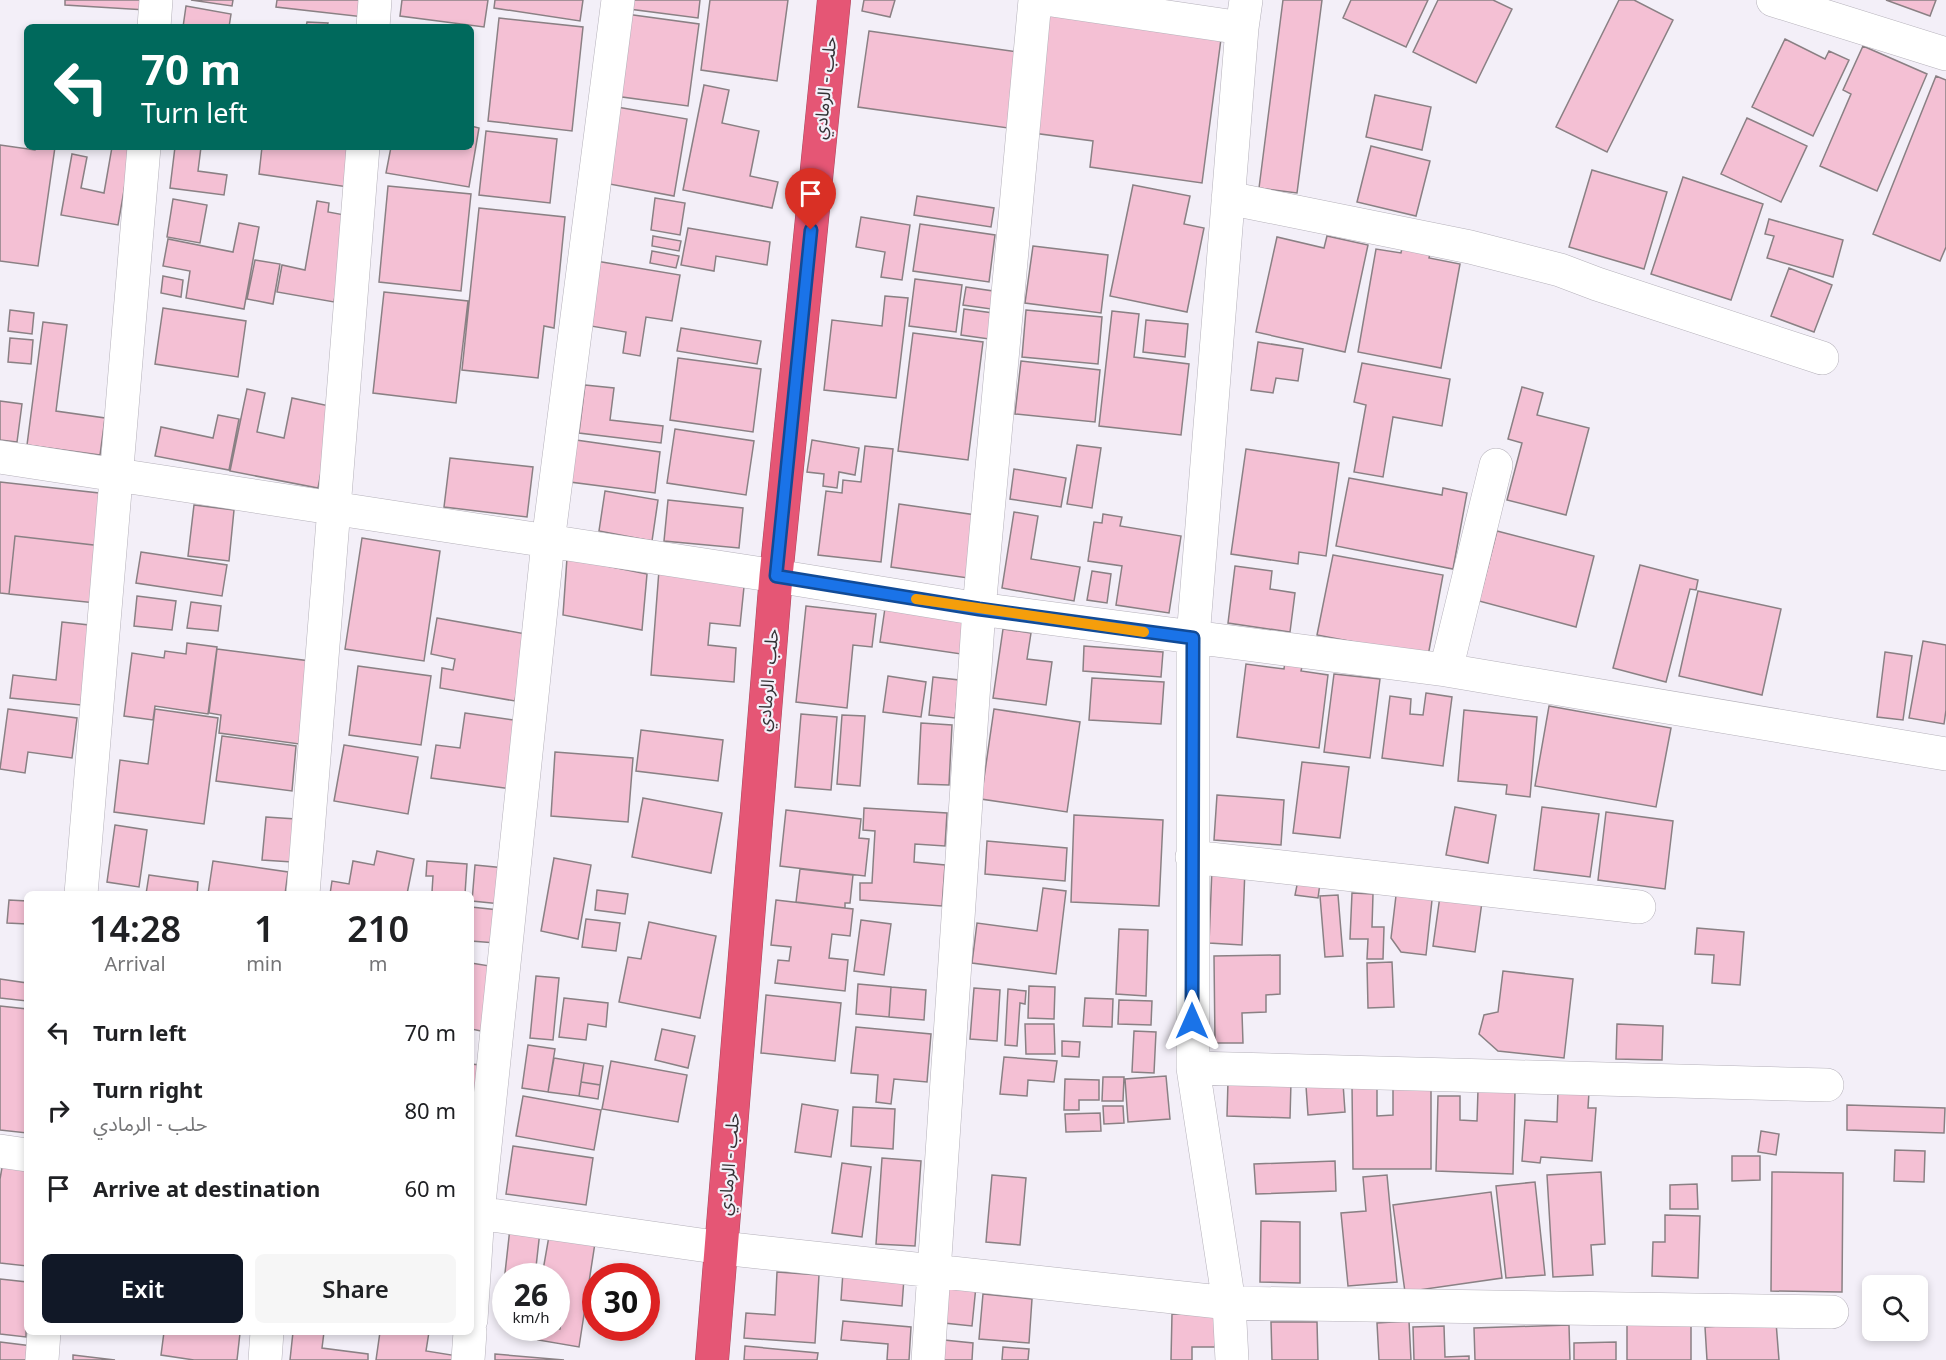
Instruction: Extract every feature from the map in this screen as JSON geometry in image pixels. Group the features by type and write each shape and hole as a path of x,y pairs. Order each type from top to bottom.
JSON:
{"highway":[{"name":"حلب - الرمادي","path":"712,1360 776,576 834,0"}],"street":[{"path":"154,24 156,0"},
{"path":"373,24 375,0"},
{"path":"618,0 548,542 474,1212 722,1248 1229,1303 1832,1312"},
{"path":"928,1360 979,609 1035,0"},
{"path":"1052,0 1244,14 1193,638 1193,1068 1229,1303 1232,1360"},
{"path":"1773,0 1827,7 1946,54"},
{"path":"81,891 144,150"},
{"path":"303,891 363,150"},
{"path":"1228,198 1470,247 1560,270 1822,358"},
{"path":"0,457 979,609 1446,670 1946,754"},
{"path":"1446,670 1496,465"},
{"path":"1192,857 1639,907"},
{"path":"1193,1068 1827,1085"},
{"path":"0,1151 24,1155"},
{"path":"42,1360 44,1335"},
{"path":"265,1360 267,1335"},
{"path":"468,1360 470,1335"}],"building":[{"path":"65,0 146,0 146,10 65,5"},
{"path":"191,0 233,0 232,6"},
{"path":"277,0 366,0 364,17 276,7"},
{"path":"402,0 488,0 484,27 400,16"},
{"path":"495,0 583,0 580,21 494,8"},
{"path":"630,0 700,0 698,18 629,9"},
{"path":"710,0 788,0 777,81 701,70"},
{"path":"864,0 895,0 890,17 862,11"},
{"path":"1283,0 1322,0 1297,193 1259,188"},
{"path":"1351,0 1428,0 1406,47 1343,18"},
{"path":"1438,0 1493,0 1512,9 1476,83 1413,52"},
{"path":"1619,0 1634,0 1673,20 1607,152 1556,127"},
{"path":"1886,0 1936,0 1930,16"},
{"path":"186,6 231,14 229,24 183,24"},
{"path":"626,14 699,24 688,106 615,96"},
{"path":"1049,15 1221,39 1202,183 1090,167 1093,141 1033,133"},
{"path":"499,18 583,27 572,131 488,121"},
{"path":"307,22 328,23 328,24 307,24"},
{"path":"869,31 1018,52 1008,128 858,107"},
{"path":"1785,39 1825,59 1829,51 1849,60 1813,136 1752,107"},
{"path":"1863,46 1927,74 1877,191 1820,166 1851,94 1843,90"},
{"path":"1936,76 1946,80 1946,247 1940,261 1873,234"},
{"path":"704,85 729,90 722,123 759,131 750,176 778,182 772,208 683,190"},
{"path":"1375,95 1431,107 1422,150 1366,137"},
{"path":"617,107 687,119 674,196 604,183"},
{"path":"1747,118 1807,146 1781,202 1721,174"},
{"path":"474,127 479,128 469,187 386,173 390,150 474,150"},
{"path":"486,131 557,139 550,203 479,195"},
{"path":"0,145 24,150 55,150 38,266 0,261"},
{"path":"1371,146 1430,161 1416,216 1357,202"},
{"path":"111,150 131,150 118,225 61,215 72,154 87,157 81,188 104,193"},
{"path":"175,150 201,150 198,171 227,175 224,195 170,188"},
{"path":"262,150 354,150 348,187 259,174"},
{"path":"1592,170 1667,192 1644,269 1569,247"},
{"path":"1683,177 1763,204 1731,300 1651,274"},
{"path":"1133,185 1190,196 1184,224 1204,228 1187,312 1110,296"},
{"path":"388,186 471,194 461,291 379,282"},
{"path":"917,196 994,208 991,227 914,215"},
{"path":"655,198 685,203 680,235 651,230"},
{"path":"173,199 207,205 200,243 167,237"},
{"path":"317,201 329,203 328,212 350,216 334,302 277,292 282,265 305,270"},
{"path":"479,208 565,217 554,328 544,326 538,378 462,370"},
{"path":"861,217 910,225 902,280 881,277 885,252 856,247"},
{"path":"1769,219 1843,240 1833,277 1767,258 1774,236 1765,234"},
{"path":"239,223 259,227 244,309 186,298 190,271 163,266 168,239 233,252"},
{"path":"920,224 995,235 989,282 913,271"},
{"path":"688,228 770,242 767,265 716,256 714,271 681,265"},
{"path":"653,236 681,241 679,251 652,246"},
{"path":"1327,236 1368,245 1345,352 1256,332 1277,237 1324,248"},
{"path":"1404,239 1432,245 1429,258 1460,264 1441,368 1358,352 1376,249 1401,253"},
{"path":"1033,246 1108,255 1101,313 1025,303"},
{"path":"652,251 679,256 676,268 650,263"},
{"path":"255,260 280,264 273,304 247,299"},
{"path":"596,261 680,275 672,321 646,317 640,356 623,353 626,332 585,325"},
{"path":"1789,268 1832,285 1814,332 1771,316"},
{"path":"163,276 183,280 181,297 161,293"},
{"path":"915,279 962,285 956,332 909,326"},
{"path":"966,287 993,291 991,309 963,305"},
{"path":"384,292 468,301 456,403 373,393"},
{"path":"885,296 908,298 896,398 824,390 832,320 882,326"},
{"path":"163,308 246,321 238,377 155,364"},
{"path":"964,309 993,313 989,339 961,335"},
{"path":"10,310 34,313 32,334 8,331"},
{"path":"1026,310 1102,317 1098,364 1022,357"},
{"path":"1112,311 1139,314 1134,357 1189,364 1181,435 1099,426"},
{"path":"1146,320 1188,324 1185,357 1143,352"},
{"path":"43,322 67,325 56,411 105,418 100,455 27,445"},
{"path":"681,328 761,341 757,364 677,351"},
{"path":"913,333 983,342 968,460 898,451"},
{"path":"10,338 33,340 31,364 8,362"},
{"path":"1258,342 1303,349 1298,381 1276,378 1273,393 1251,390"},
{"path":"678,358 761,369 753,432 670,420"},
{"path":"1021,361 1100,370 1095,422 1015,414"},
{"path":"1362,363 1450,379 1442,426 1393,417 1383,477 1354,472 1366,405 1354,402"},
{"path":"585,385 614,388 610,420 663,426 661,443 579,433"},
{"path":"1522,387 1543,393 1537,415 1589,428 1566,515 1507,500 1522,443 1508,439"},
{"path":"247,389 265,393 257,432 284,438 292,398 334,407 318,488 230,471"},
{"path":"0,401 22,404 17,442 0,440"},
{"path":"218,415 239,419 229,470 155,456 161,427 213,438"},
{"path":"675,429 754,441 746,495 667,483"},
{"path":"576,440 660,452 655,493 570,482"},
{"path":"812,440 859,448 855,475 839,472 837,488 823,486 824,474 807,472"},
{"path":"1077,445 1101,448 1092,508 1067,504"},
{"path":"865,446 893,449 881,562 818,555 826,491 842,493 843,480 861,482"},
{"path":"1246,449 1339,463 1326,556 1299,552 1298,564 1231,554"},
{"path":"450,458 533,467 527,517 444,507"},
{"path":"1014,469 1066,478 1061,507 1010,499"},
{"path":"1349,478 1442,495 1443,488 1467,493 1453,569 1336,546"},
{"path":"0,482 108,494 102,546 15,536 9,594 0,593"},
{"path":"605,491 658,500 652,541 599,531"},
{"path":"668,500 743,508 739,548 664,541"},
{"path":"899,504 976,515 968,578 891,567"},
{"path":"194,505 234,510 229,561 188,556"},
{"path":"1014,512 1038,516 1031,559 1080,567 1074,601 1002,588"},
{"path":"1103,514 1122,517 1120,526 1181,536 1169,613 1116,605 1122,566 1088,561 1094,522 1102,523"},
{"path":"1497,531 1594,556 1576,627 1479,601"},
{"path":"15,536 102,546 96,603 9,594"},
{"path":"362,538 440,551 424,661 345,649"},
{"path":"141,552 227,565 222,596 136,583"},
{"path":"1333,555 1443,575 1428,656 1317,635"},
{"path":"567,558 647,574 642,630 563,615"},
{"path":"1640,565 1698,580 1696,590 1690,589 1666,682 1613,668"},
{"path":"1235,566 1272,571 1270,589 1295,593 1290,632 1228,623"},
{"path":"659,570 745,577 740,626 710,623 708,645 736,648 734,682 651,675"},
{"path":"1092,571 1111,574 1107,603 1087,600"},
{"path":"1698,591 1781,609 1762,695 1679,676"},
{"path":"137,596 176,601 172,630 134,626"},
{"path":"191,602 221,606 218,631 187,628"},
{"path":"806,606 876,614 872,647 853,645 847,708 796,702"},
{"path":"885,608 966,620 961,654 880,642"},
{"path":"437,618 526,634 515,701 440,688 442,668 453,670 455,659 431,654"},
{"path":"62,622 89,625 81,705 10,698 13,675 56,680"},
{"path":"1003,629 1031,633 1027,659 1052,662 1046,705 993,698"},
{"path":"1923,641 1946,645 1944,724 1909,718"},
{"path":"187,643 217,647 208,714 155,706 153,720 124,716 132,653 164,658 165,651 186,654"},
{"path":"1084,646 1163,652 1161,677 1083,671"},
{"path":"217,649 310,661 299,744 219,733 221,715 209,713"},
{"path":"1885,652 1912,656 1903,720 1877,717"},
{"path":"1285,661 1303,663 1301,671 1328,675 1319,748 1237,737 1246,664 1284,669"},
{"path":"358,666 431,676 421,745 349,735"},
{"path":"1334,674 1380,679 1370,758 1324,752"},
{"path":"888,676 926,682 921,717 883,712"},
{"path":"933,677 959,680 955,718 929,715"},
{"path":"1092,678 1164,682 1161,724 1089,720"},
{"path":"1426,693 1452,697 1443,766 1382,758 1390,696 1411,699 1410,714 1423,715"},
{"path":"1549,706 1671,728 1656,807 1535,786"},
{"path":"8,709 77,718 72,758 28,752 25,773 0,769"},
{"path":"155,709 218,718 204,824 114,812 120,760 148,764"},
{"path":"994,709 1080,722 1067,812 981,799"},
{"path":"1464,710 1537,717 1530,797 1506,794 1507,785 1458,781"},
{"path":"465,713 521,721 512,789 431,778 436,745 460,748"},
{"path":"801,714 837,717 831,790 795,787"},
{"path":"842,715 865,716 860,786 837,784"},
{"path":"921,723 952,725 949,785 918,784"},
{"path":"641,730 723,740 718,781 636,771"},
{"path":"222,736 296,746 292,791 216,781"},
{"path":"344,745 418,757 408,814 334,801"},
{"path":"555,752 633,758 628,822 551,816"},
{"path":"1302,762 1349,767 1340,838 1293,833"},
{"path":"1217,795 1284,800 1281,845 1214,840"},
{"path":"643,798 722,813 711,873 632,857"},
{"path":"1455,807 1496,815 1488,863 1446,855"},
{"path":"1542,807 1599,814 1590,877 1534,870"},
{"path":"864,808 947,813 945,846 915,844 914,862 945,865 942,906 860,900 860,883 872,883 875,831 863,830"},
{"path":"786,810 861,819 859,838 869,839 865,876 780,866"},
{"path":"1606,812 1673,821 1665,889 1598,880"},
{"path":"1074,815 1163,820 1159,906 1071,902"},
{"path":"266,817 296,819 292,862 262,860"},
{"path":"115,825 147,830 139,887 107,882"},
{"path":"987,841 1067,848 1065,881 985,874"},
{"path":"377,851 414,859 408,891 330,891 332,881 349,884 353,861 374,865"},
{"path":"554,858 591,865 578,939 541,931"},
{"path":"213,861 288,872 285,891 208,891"},
{"path":"427,861 467,864 465,891 432,891 433,876 426,876"},
{"path":"475,865 505,868 501,904 474,901"},
{"path":"1212,868 1245,869 1242,945 1209,943"},
{"path":"800,869 853,875 850,903 845,903 845,908 796,902"},
{"path":"149,875 198,882 197,891 146,891"},
{"path":"1298,880 1320,883 1318,898 1295,895"},
{"path":"1397,887 1433,891 1426,955 1401,952 1391,938"},
{"path":"1043,888 1066,891 1056,974 972,963 977,923 1037,931"},
{"path":"597,890 628,894 625,914 595,910"},
{"path":"1352,893 1373,894 1372,927 1384,927 1383,959 1367,959 1368,939 1350,939"},
{"path":"1338,895 1343,956 1325,957 1320,896"},
{"path":"1440,896 1482,902 1475,952 1433,946"},
{"path":"9,900 24,901 24,924 7,923"},
{"path":"776,900 853,909 850,936 832,934 829,958 848,960 845,991 775,983 778,960 789,961 791,947 771,945"},
{"path":"474,907 499,910 496,943 474,941"},
{"path":"586,919 620,923 616,951 582,947"},
{"path":"861,920 891,924 884,975 854,971"},
{"path":"649,922 716,936 700,1018 619,1002 628,957 641,959"},
{"path":"1697,928 1744,932 1740,985 1712,983 1714,955 1695,954"},
{"path":"1119,929 1148,930 1146,996 1116,994"},
{"path":"1280,955 1280,994 1266,995 1266,1012 1242,1013 1243,1043 1215,1043 1214,956"},
{"path":"1392,962 1394,1007 1368,1008 1367,963"},
{"path":"474,963 496,967 486,1032 474,1030"},
{"path":"1503,971 1573,979 1564,1058 1498,1051 1479,1034 1484,1015 1498,1012"},
{"path":"536,976 559,978 553,1040 530,1038"},
{"path":"0,979 24,983 24,1001 0,998"},
{"path":"858,984 891,987 889,1017 856,1014"},
{"path":"1029,986 1055,987 1054,1019 1028,1018"},
{"path":"891,987 926,990 924,1020 889,1017"},
{"path":"974,988 1000,990 997,1041 970,1039"},
{"path":"1008,989 1026,991 1025,1004 1020,1003 1017,1046 1005,1045"},
{"path":"766,995 841,1003 835,1061 761,1053"},
{"path":"564,998 608,1003 606,1027 588,1024 586,1040 559,1037"},
{"path":"1085,998 1113,999 1112,1027 1083,1026"},
{"path":"1119,1000 1152,1001 1151,1025 1118,1024"},
{"path":"0,1006 24,1009 24,1133 0,1130"},
{"path":"1025,1024 1054,1024 1055,1054 1026,1054"},
{"path":"1617,1024 1663,1026 1662,1060 1616,1059"},
{"path":"856,1027 931,1034 927,1082 894,1079 891,1104 876,1102 878,1075 851,1073"},
{"path":"662,1029 695,1036 688,1068 655,1060"},
{"path":"1134,1031 1156,1032 1154,1073 1132,1072"},
{"path":"1062,1041 1080,1042 1079,1057 1062,1056"},
{"path":"528,1045 555,1049 548,1092 522,1088"},
{"path":"1004,1057 1057,1061 1054,1082 1028,1080 1027,1096 1000,1094"},
{"path":"554,1058 584,1063 579,1096 548,1092"},
{"path":"611,1061 687,1075 678,1122 602,1109"},
{"path":"584,1063 603,1066 600,1085 581,1082"},
{"path":"474,1064 480,1065 476,1106 474,1106"},
{"path":"1166,1076 1170,1119 1128,1122 1125,1079"},
{"path":"1103,1077 1124,1077 1123,1101 1102,1101"},
{"path":"1065,1079 1099,1080 1099,1100 1079,1100 1079,1110 1064,1110"},
{"path":"1228,1081 1291,1082 1290,1118 1227,1116"},
{"path":"581,1082 600,1085 598,1099 579,1096"},
{"path":"1343,1083 1345,1112 1308,1115 1306,1086"},
{"path":"1352,1086 1377,1086 1377,1116 1393,1115 1393,1088 1431,1088 1431,1169 1353,1169"},
{"path":"1478,1090 1515,1091 1513,1174 1436,1171 1438,1096 1460,1096 1460,1120 1477,1121"},
{"path":"1558,1090 1589,1092 1588,1108 1596,1108 1592,1161 1541,1157 1540,1163 1522,1161 1525,1120 1557,1122"},
{"path":"523,1096 601,1110 594,1150 516,1136"},
{"path":"802,1104 838,1110 831,1157 795,1152"},
{"path":"1847,1105 1945,1108 1944,1133 1847,1130"},
{"path":"1103,1106 1123,1106 1124,1123 1104,1124"},
{"path":"853,1107 895,1109 893,1149 851,1146"},
{"path":"1100,1113 1101,1131 1066,1132 1065,1114"},
{"path":"1761,1131 1779,1134 1776,1155 1758,1152"},
{"path":"513,1146 593,1158 586,1205 506,1194"},
{"path":"1895,1150 1925,1151 1924,1182 1894,1181"},
{"path":"4,1156 24,1159 24,1266 0,1263 0,1179"},
{"path":"1732,1156 1760,1156 1760,1180 1732,1181"},
{"path":"882,1158 921,1161 915,1246 876,1244"},
{"path":"1335,1161 1336,1191 1256,1194 1254,1164"},
{"path":"842,1163 871,1167 862,1237 832,1233"},
{"path":"1601,1172 1605,1244 1591,1245 1593,1275 1553,1277 1547,1175"},
{"path":"1772,1172 1843,1173 1842,1292 1771,1291"},
{"path":"992,1175 1026,1178 1020,1245 986,1242"},
{"path":"1387,1175 1397,1282 1348,1286 1341,1213 1366,1211 1363,1177"},
{"path":"1535,1182 1545,1275 1506,1278 1496,1186"},
{"path":"1697,1184 1698,1209 1670,1209 1670,1185"},
{"path":"1491,1192 1502,1278 1405,1292 1393,1205"},
{"path":"1665,1215 1700,1216 1698,1278 1652,1276 1653,1242 1665,1242"},
{"path":"1261,1221 1300,1222 1300,1283 1260,1282"},
{"path":"510,1228 540,1231 536,1263 506,1263"},
{"path":"549,1236 595,1243 592,1263 582,1263 582,1328 579,1347 544,1341 570,1341 570,1263 544,1263"},
{"path":"777,1272 819,1275 815,1343 744,1338 746,1313 775,1315"},
{"path":"843,1272 904,1278 902,1306 841,1300"},
{"path":"0,1279 24,1282 24,1335 26,1337 0,1334"},
{"path":"949,1283 976,1286 972,1326 944,1323"},
{"path":"983,1294 1032,1299 1029,1343 979,1339"},
{"path":"1172,1314 1215,1315 1215,1347 1192,1347 1192,1360 1171,1360"},
{"path":"843,1321 911,1327 909,1360 887,1360 888,1344 841,1340"},
{"path":"1409,1321 1411,1360 1379,1360 1377,1323"},
{"path":"1271,1322 1317,1322 1318,1360 1272,1360"},
{"path":"1627,1322 1691,1322 1691,1360 1627,1360"},
{"path":"1776,1322 1779,1360 1707,1360 1705,1327"},
{"path":"1569,1325 1570,1360 1475,1360 1474,1328"},
{"path":"1444,1326 1445,1357 1469,1356 1469,1360 1414,1360 1413,1327"},
{"path":"164,1335 240,1335 237,1360 194,1360 161,1355"},
{"path":"293,1335 324,1335 322,1348 368,1354 368,1360 290,1360"},
{"path":"380,1335 429,1335 426,1351 464,1357 463,1360 376,1360"},
{"path":"944,1340 973,1343 972,1360 943,1360"},
{"path":"0,1342 32,1346 30,1360 0,1360"},
{"path":"1616,1342 1616,1360 1574,1360 1574,1343"},
{"path":"745,1346 818,1353 817,1360 744,1360"},
{"path":"1003,1347 1029,1349 1028,1360 1002,1360"},
{"path":"495,1354 564,1360 495,1360"},
{"path":"73,1355 115,1360 73,1360"}],"slow traffic":[{"path":"916,599 1144,632"}],"route":[{"path":"811,230 776,576 979,609 1193,638 1192,1021"}]}
